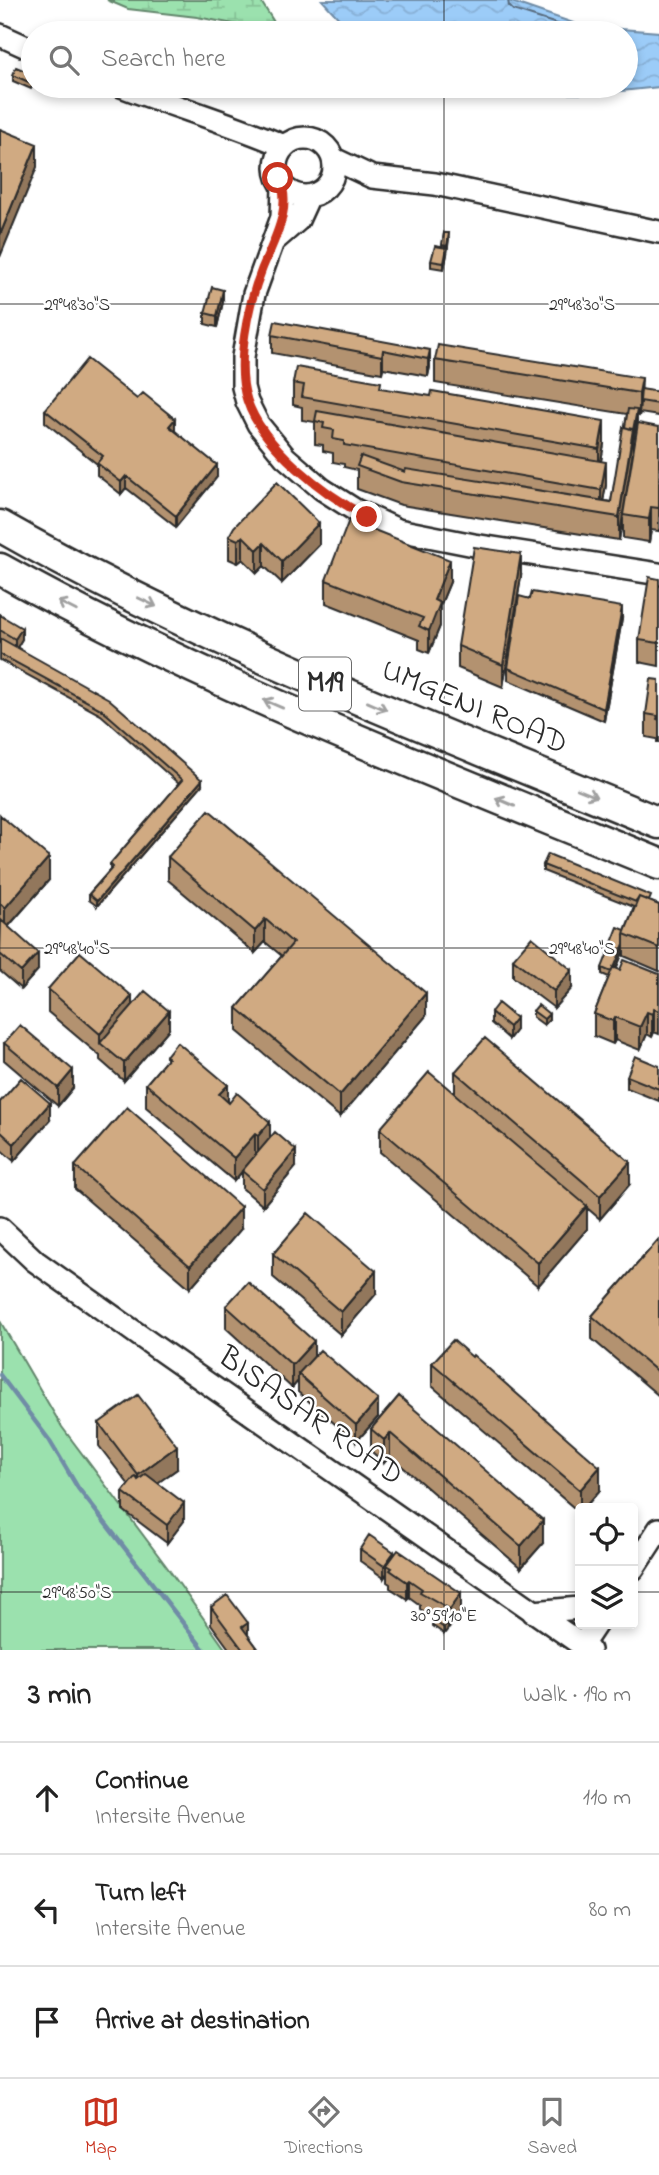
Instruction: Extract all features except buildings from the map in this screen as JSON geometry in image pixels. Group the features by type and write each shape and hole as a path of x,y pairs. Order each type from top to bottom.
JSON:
{"highway":[{"path":"0,512 98,578"},
{"name":"UMGENI ROAD","path":"0,526 70,566 242,648 659,823"},
{"name":"M19","path":"0,569 74,610 245,693 549,821 659,864"}],"street":[{"path":"0,35 21,45"},
{"path":"151,98 246,129 284,146"},
{"path":"328,186 334,173 331,151 317,139 300,137 284,146 276,161 276,170 283,186 282,218 254,294 243,356 243,387 258,424 285,457 321,489 361,514 398,530 659,575"},
{"path":"334,159 372,177 435,184 659,232"},
{"path":"283,186 290,192 309,196 328,186 372,177"},
{"path":"275,240 298,220 309,196"},
{"name":"BISASAR ROAD","path":"0,1228 35,1261 585,1648"},
{"path":"635,1566 659,1529"},
{"path":"533,1612 575,1608"},
{"path":"585,1648 594,1629"}],"green space":[{"path":"107,0 260,0 273,21 218,21 128,9"},
{"path":"0,1321 62,1427 226,1650 0,1650"}],"water":[{"path":"322,0 506,0 567,21 341,21"},
{"path":"638,30 659,32 659,87 638,89"}],"waterway":[{"path":"0,1375 50,1441 78,1488 204,1650"}],"route":[{"path":"278,178 283,186 282,218 254,294 243,356 243,387 258,424 285,457 321,489 367,517"}]}
